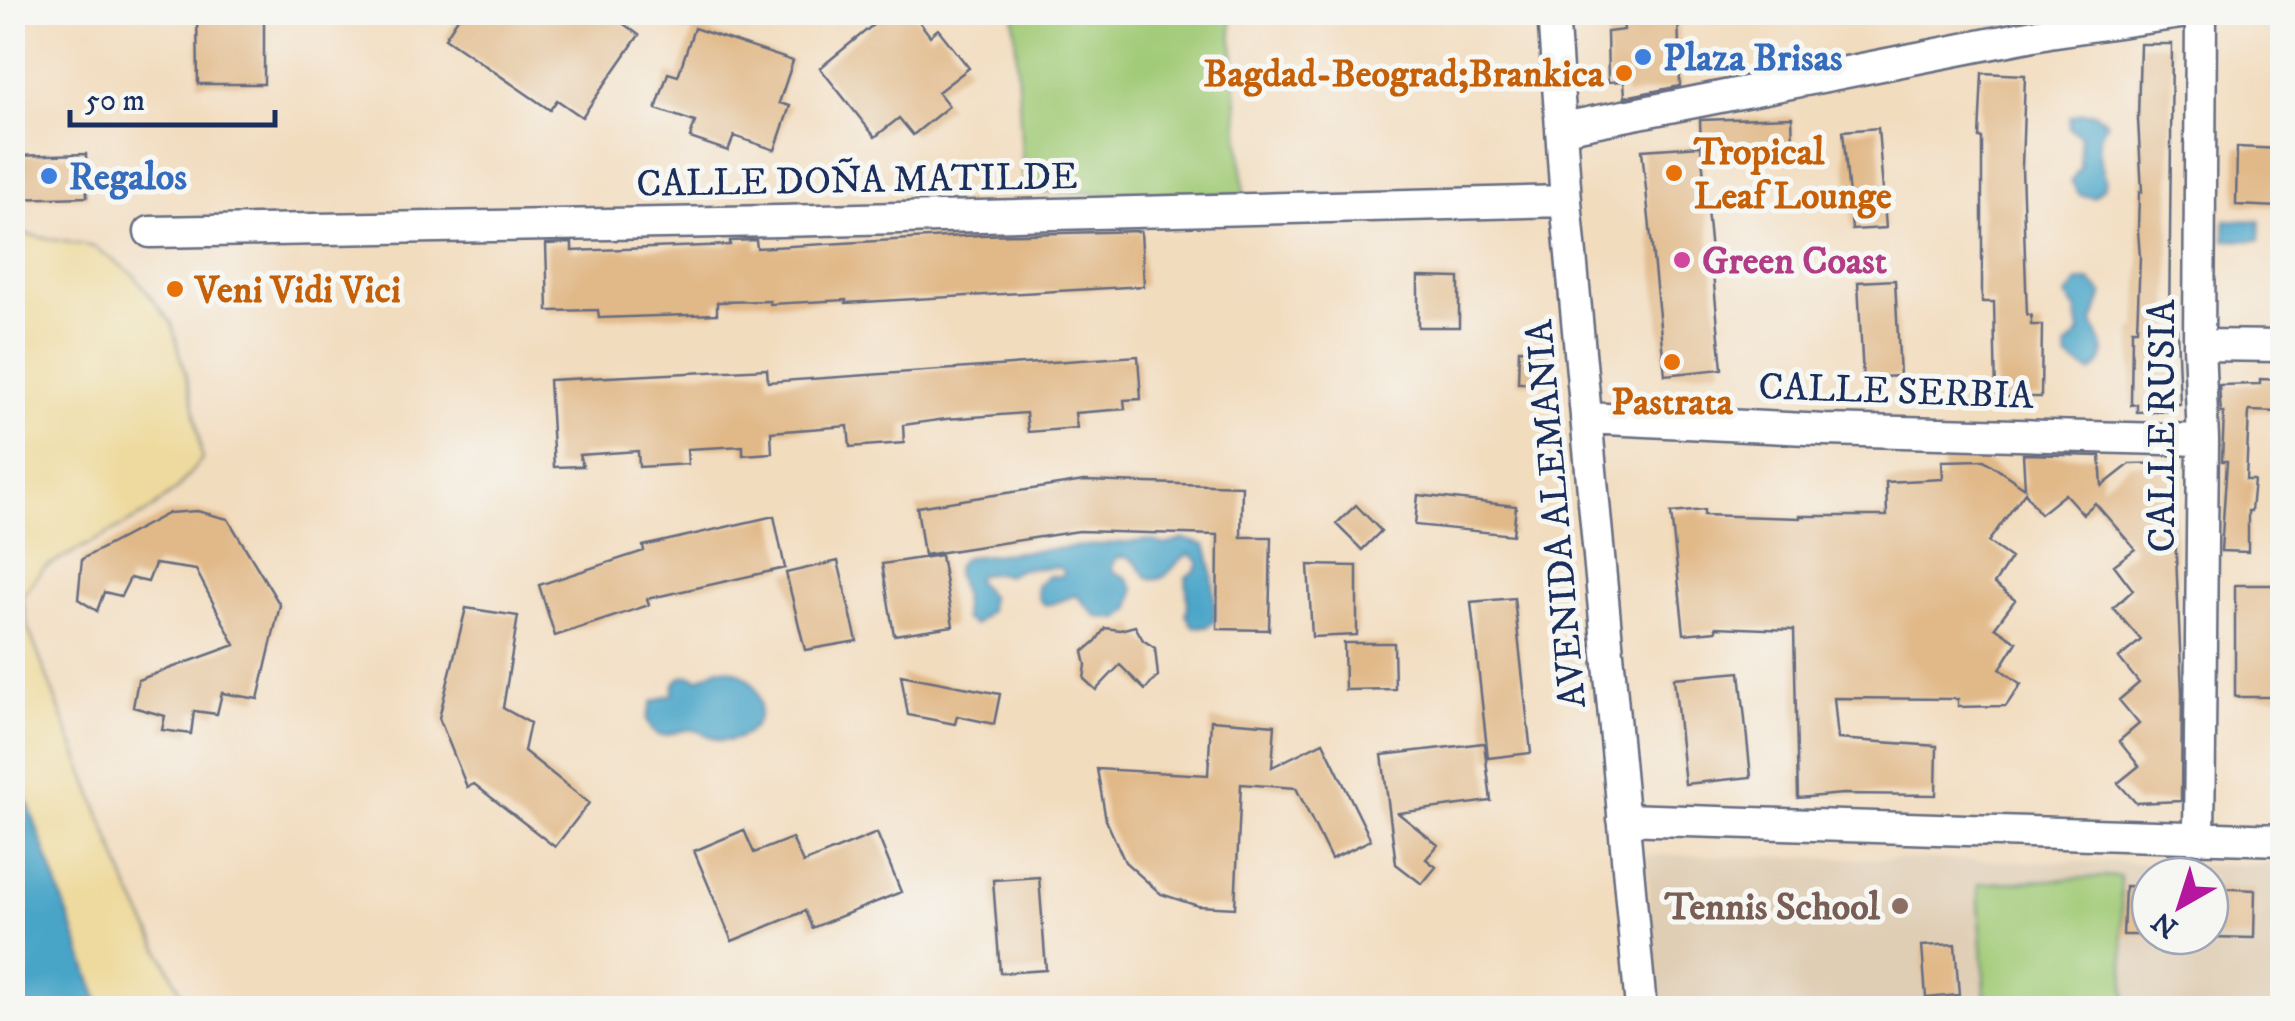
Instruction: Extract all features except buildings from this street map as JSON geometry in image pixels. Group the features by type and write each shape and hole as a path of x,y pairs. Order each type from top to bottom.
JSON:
{"street":[{"name":"AVENIDA ALEMANIA","path":"1552,12 1641,1008"},
{"path":"1563,128 2050,32 2188,12"},
{"name":"CALLE RUSIA","path":"2199,838 2203,440 2199,344 2201,12"},
{"name":"CALLE DOÑA MATILDE","path":"150,232 760,222 1566,201"},
{"path":"2199,344 2282,346"},
{"name":"CALLE SERBIA","path":"1586,418 1824,430 2203,440"},
{"path":"1623,819 2282,840"}],"shaded area":[{"name":"Tennis School","path":"1647,855 2130,863 2130,956 2230,956 2230,864 2282,865 2282,1008 1654,1008"}],"green space":[{"path":"1014,13 1230,13 1244,195 1024,192"},
{"path":"2120,876 2126,1008 1986,1008 1978,884"}],"sand":[{"path":"12,232 94,247 134,275 172,324 193,401 202,459 177,489 145,514 44,568 22,596 28,628 130,891 189,1008 101,1008 13,761"}],"water":[{"path":"2095,113 2107,123 2099,145 2106,180 2093,197 2080,195 2071,181 2080,167 2080,135 2069,128 2070,117"},
{"path":"2225,220 2260,221 2259,241 2225,240"},
{"path":"2079,281 2090,281 2103,293 2093,322 2104,355 2091,372 2068,359 2066,348 2080,333 2076,309 2066,296"},
{"path":"1184,539 1205,545 1208,551 1214,621 1207,627 1192,626 1186,614 1186,577 1199,562 1190,554 1166,575 1155,579 1148,578 1132,560 1116,558 1113,571 1127,578 1134,590 1130,610 1119,619 1098,617 1076,595 1050,604 1040,602 1037,586 1047,576 1062,576 1064,572 1058,567 1021,569 1006,576 977,575 976,580 990,596 989,611 974,625 964,619 956,569 966,557 1150,540 1165,545"},
{"path":"719,668 735,671 755,688 760,701 755,725 745,734 725,741 693,730 656,734 647,719 652,702 673,694 680,678 698,679"},
{"path":"13,761 101,1008 13,1008"}],"place":[{"name":"Plaza Brisas","path":"1643,57"},
{"name":"Bagdad-Beograd;Brankica","path":"1624,73"},
{"name":"Tropical Leaf Lounge","path":"1674,173"},
{"name":"Regalos","path":"49,176"},
{"name":"Green Coast","path":"1682,260"},
{"name":"Veni Vidi Vici","path":"175,289"},
{"name":"Pastrata","path":"1672,362"},
{"name":"Tennis School","path":"1900,906"}]}
